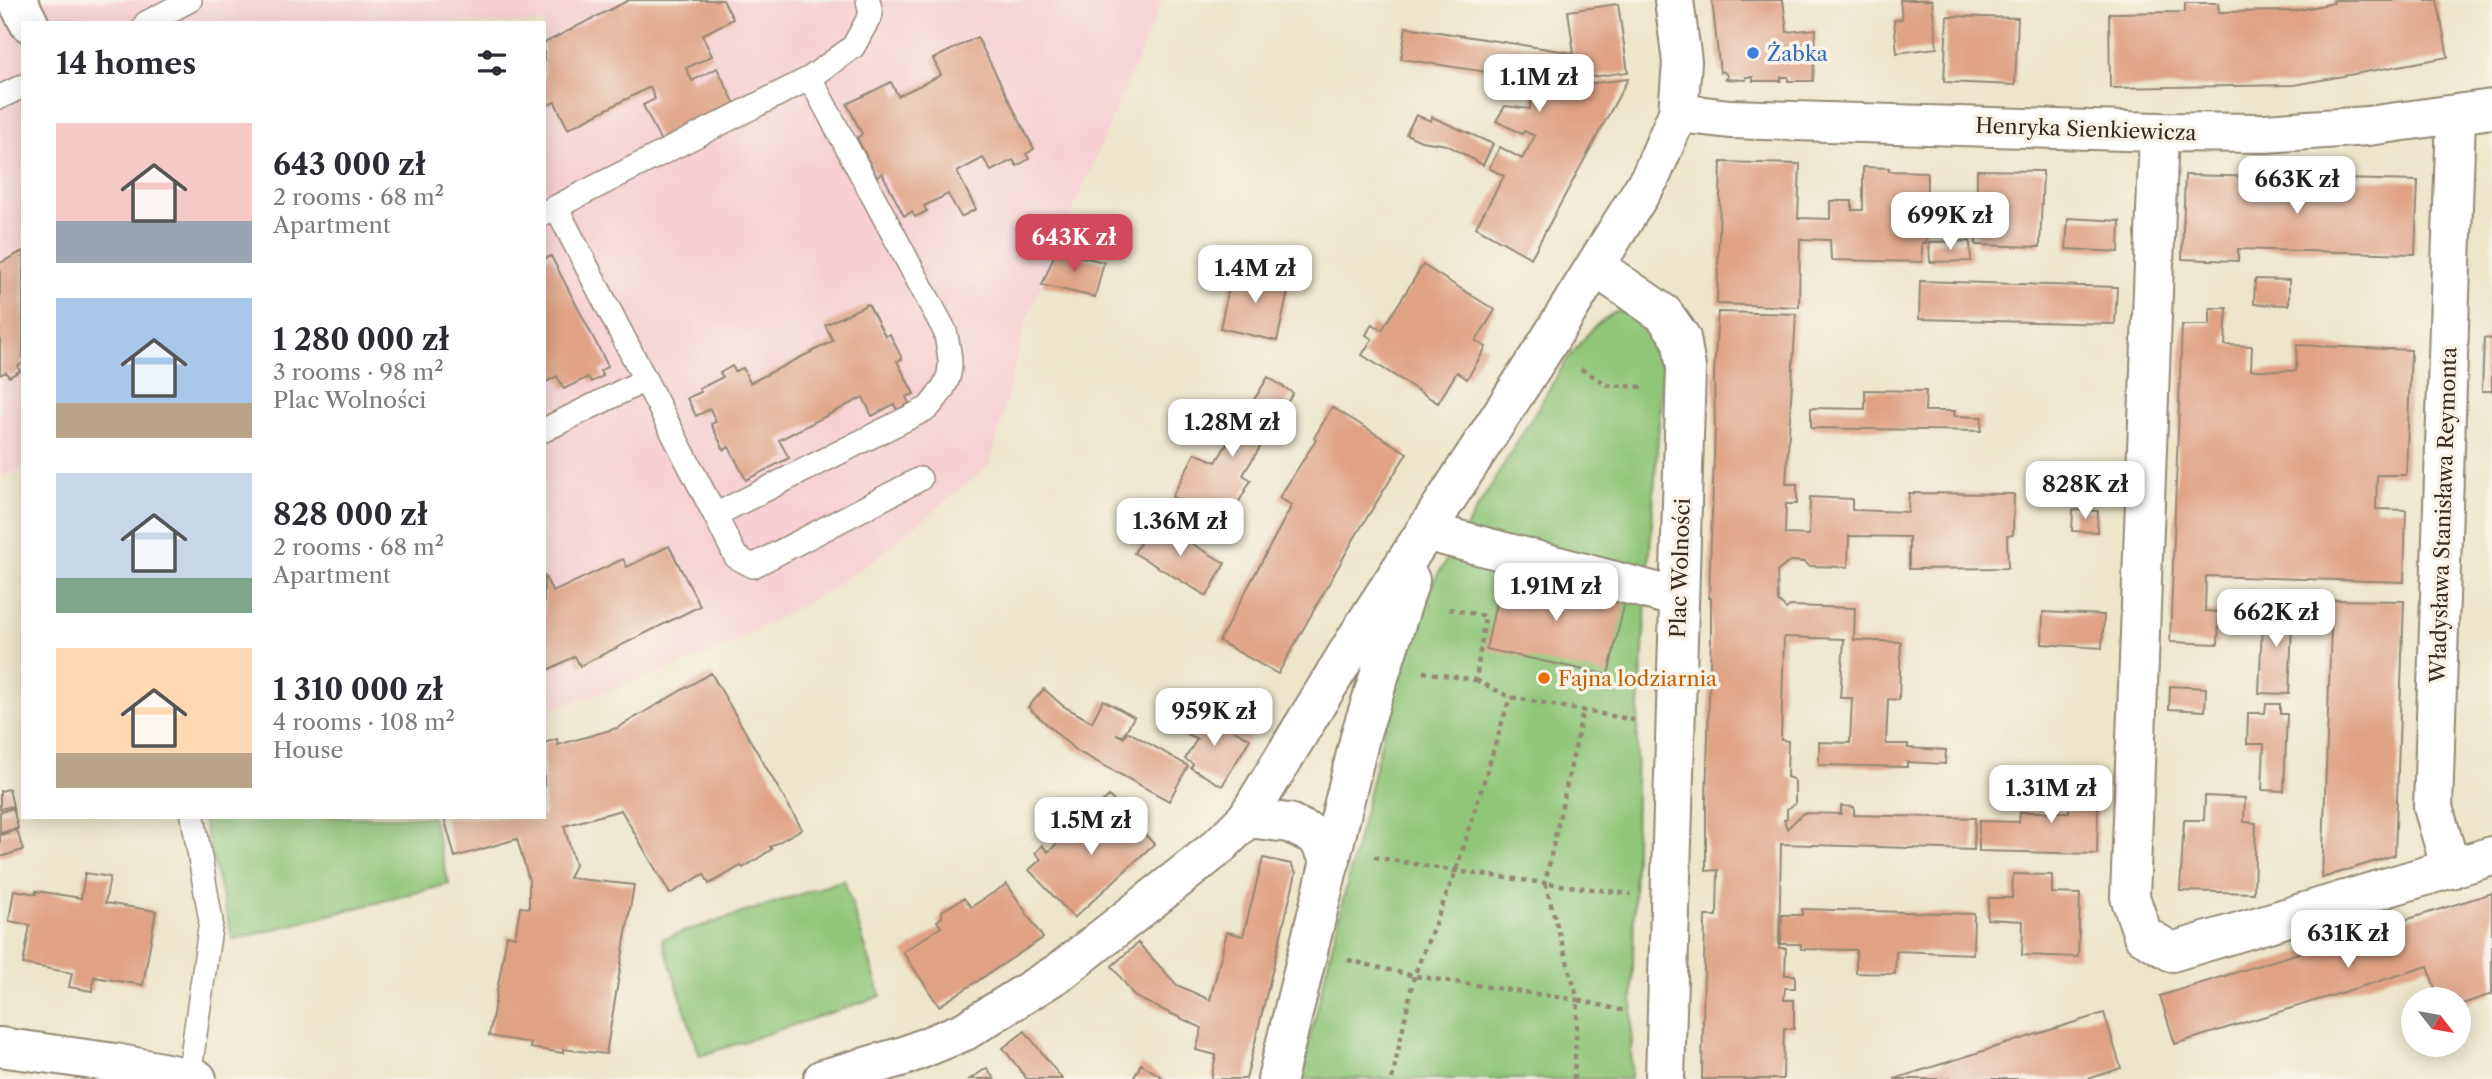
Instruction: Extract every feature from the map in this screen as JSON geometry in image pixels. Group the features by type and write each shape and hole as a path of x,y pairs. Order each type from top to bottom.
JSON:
{"street":[{"path":"17,0 28,21"},
{"path":"823,1079 904,1056 965,1031 1061,971 1217,848 1247,818 1425,531 1596,267 1651,176 1678,113 1682,62 1674,0"},
{"name":"Henryka Sienkiewicza","path":"1678,113 1730,119 2265,133 2368,126 2474,112"},
{"name":"Władysława Stanisława Reymonta","path":"2451,869 2433,807 2474,112"},
{"path":"2159,132 2130,897 2143,935 2172,952 2492,856"},
{"name":"Plac Wolności","path":"1596,267 1664,314 1681,338 1686,368 1665,1079"},
{"path":"1425,531 1679,598"},
{"path":"1277,1079 1361,733 1425,531"},
{"path":"1247,818 1289,823 1316,836 1331,860"},
{"path":"0,1047 115,1063 193,1078"}],"lane":[{"path":"150,21 190,0"},
{"path":"868,0 870,14 853,47 810,78 550,210 645,380 736,557 754,566 919,480"},
{"path":"715,515 928,408 945,388 952,363 945,331 810,78"},
{"path":"0,97 21,87"},
{"path":"546,429 645,380"},
{"path":"193,819 211,921 193,1078"}],"path":[{"path":"1443,607 1485,616 1476,680"},
{"path":"1422,672 1476,680 1510,697 1643,722"},
{"path":"1392,1079 1413,976 1456,872 1510,697"},
{"path":"1574,1079 1578,1000 1545,883 1583,711"},
{"path":"1369,857 1456,872 1639,895"},
{"path":"1346,960 1413,976 1578,1000 1636,1013"}],"shaded area":[{"path":"0,0 1163,0 1027,318 990,465 871,562 813,599 727,647 642,680 546,710 546,21 21,21 21,470 0,478"}],"green space":[{"path":"1618,311 1646,325 1664,351 1637,735 1631,1079 1300,1079 1404,647 1423,599 1566,361 1595,327"},
{"path":"203,819 433,819 449,884 233,940"},
{"path":"844,880 881,996 700,1056 662,939"}],"building":[{"path":"629,0 723,0 733,19 702,35 712,56 686,68 692,81 717,68 737,108 663,146 643,105 655,99 650,87 568,129 555,102 546,106 546,42"},
{"path":"1712,0 1783,0 1787,32 1816,29 1813,81 1788,81 1788,77 1781,77 1781,81 1753,81 1753,77 1746,77 1746,80 1725,79 1728,76 1723,71 1720,73"},
{"path":"1900,0 1932,0 1937,48 1897,53 1894,20 1902,19"},
{"path":"2333,0 2437,0 2448,57 2294,85 2110,88 2109,13 2185,12 2185,3 2218,3 2219,12 2294,11 2334,3"},
{"path":"1618,4 1628,72 1577,79 1578,85 1628,79 1531,258 1476,227 1504,176 1489,168 1500,147 1522,159 1535,136 1524,131 1522,134 1496,121 1505,106 1530,109 1533,79 1401,59 1406,27 1574,53 1568,11"},
{"path":"1947,16 2018,18 2015,85 1944,82"},
{"path":"977,37 1034,149 1026,154 1029,159 1017,166 1013,160 991,171 983,158 957,172 976,209 961,217 948,194 924,206 927,211 915,217 912,212 904,216 882,173 877,177 857,138 862,134 847,104 891,82 898,96 941,75 933,59"},
{"path":"1416,115 1431,121 1432,117 1493,144 1483,165 1447,145 1421,141 1406,134"},
{"path":"1721,162 1800,164 1798,218 1830,219 1830,201 1852,201 1852,210 1863,210 1863,167 1927,172 1926,243 1922,243 1922,262 1831,260 1830,240 1800,239 1799,307 1717,304"},
{"path":"1977,170 2043,171 2040,247 1976,245"},
{"path":"2185,175 2418,181 2415,254 2238,249 2238,261 2182,259"},
{"path":"2068,218 2120,221 2119,252 2066,249"},
{"path":"1970,241 1971,261 1930,262 1929,242"},
{"path":"1056,251 1104,262 1095,297 1042,285"},
{"path":"21,252 21,364 18,366 20,371 9,377 6,372 0,375 0,263"},
{"path":"551,256 608,366 600,371 603,376 591,382 588,377 564,389 557,376 546,382 546,258"},
{"path":"1423,265 1495,310 1476,341 1486,347 1467,379 1457,372 1438,403 1362,355 1372,339 1366,335 1372,324 1382,330"},
{"path":"1233,269 1290,283 1277,341 1220,328"},
{"path":"2255,279 2289,280 2289,305 2254,304"},
{"path":"1920,281 2117,287 2115,324 1919,319"},
{"path":"868,304 885,336 890,334 902,359 897,361 914,394 906,397 909,403 897,410 894,404 872,416 863,397 779,440 789,458 746,480 729,447 724,450 711,424 716,422 710,409 696,416 687,398 723,377 720,373 732,366 735,371 743,368 750,383 833,341 825,325"},
{"path":"2210,308 2227,308 2225,345 2252,346 2251,370 2296,371 2297,345 2411,350 2406,475 2377,475 2376,509 2406,510 2404,582 2206,576 2205,611 2219,612 2218,644 2170,642 2182,325 2210,325"},
{"path":"1718,312 1796,314 1786,484 1797,484 1797,504 1786,504 1785,534 1809,535 1810,497 1852,499 1852,510 1908,512 1909,493 2014,494 2013,535 2007,536 2008,568 1909,569 1909,537 1849,536 1848,567 1809,566 1805,562 1790,561 1777,572 1778,601 1786,609 1790,606 1855,608 1854,640 1901,642 1899,700 1888,699 1886,744 1908,744 1908,748 1946,750 1945,764 1907,762 1907,767 1819,765 1819,742 1850,743 1852,698 1840,698 1844,639 1784,637 1781,740 1788,741 1787,777 1795,782 1795,804 1787,809 1787,818 1784,820 1787,829 1803,813 1841,814 1841,806 1854,807 1854,815 1975,818 1974,850 1781,844 1779,948 1786,948 1785,975 1795,975 1795,988 1785,988 1784,1000 1794,1000 1794,1029 1784,1028 1783,1079 1702,1079 1705,916 1717,916 1718,870 1706,871 1711,635 1709,598"},
{"path":"2484,338 2492,339 2492,391 2482,391"},
{"path":"1268,377 1293,393 1243,475 1251,480 1226,525 1172,497 1195,453 1216,462"},
{"path":"1865,390 1926,391 1925,411 1955,411 1954,416 1982,417 1981,431 1811,428 1811,408 1865,409"},
{"path":"1332,407 1407,453 1355,537 1278,674 1219,641 1292,505 1279,498 1316,440 1314,438"},
{"path":"2073,510 2098,511 2097,532 2072,531"},
{"path":"1153,521 1225,563 1207,596 1134,553"},
{"path":"669,546 700,606 580,666 575,656 546,671 546,579 553,592 623,559 627,567"},
{"path":"1503,570 1626,597 1608,675 1486,649"},
{"path":"2332,600 2404,601 2395,855 2322,878"},
{"path":"2263,604 2293,605 2289,694 2259,693"},
{"path":"2043,612 2104,615 2102,648 2042,644"},
{"path":"711,673 802,829 770,847 772,849 743,868 741,866 709,884 704,874 670,894 621,810 564,826 575,865 569,878 634,885 606,1054 563,1049 563,1053 530,1048 531,1043 489,1036 507,935 515,937 520,907 529,908 529,880 517,839 455,857 445,819 546,819 546,742 557,739 558,745 617,728"},
{"path":"2170,686 2206,688 2205,711 2169,709"},
{"path":"1044,689 1063,706 1092,722 1103,700 1134,717 1123,736 1116,734 1124,738 1127,731 1188,766 1169,801 1075,750 1028,707"},
{"path":"2266,704 2280,704 2280,714 2287,714 2284,791 2262,790 2264,744 2247,744 2248,713 2265,713"},
{"path":"1196,711 1250,739 1222,786 1191,768 1193,764 1185,759 1197,739 1184,732"},
{"path":"2070,772 2099,773 2097,854 1979,851 1979,821 2019,822 2020,812 2069,812"},
{"path":"9,789 13,806 0,809 0,791"},
{"path":"1109,796 1154,844 1074,918 1029,870 1041,859 1035,853 1042,845 1048,852"},
{"path":"2205,796 2245,798 2244,822 2256,823 2254,893 2180,891 2184,820 2204,820"},
{"path":"13,808 18,828 0,833 0,812"},
{"path":"17,830 23,850 0,857 0,835"},
{"path":"1263,858 1291,864 1296,873 1246,1079 1211,1079 1216,1055 1196,1050 1202,1028 1135,997 1112,966 1138,943 1177,985 1210,1000 1227,932 1243,936"},
{"path":"85,873 110,877 105,903 156,911 143,985 94,977 92,991 69,987 72,973 23,964 30,925 9,921 14,890 81,898"},
{"path":"2013,874 2052,875 2052,893 2080,894 2078,957 2022,955 2023,921 1987,919 1989,898 2012,898"},
{"path":"1007,884 1043,938 939,1006 903,952 941,927 937,921 942,917 942,911 964,898 971,907"},
{"path":"2492,893 2492,994 2471,1001 2471,987 2434,987 2428,966 2175,1044 2160,996"},
{"path":"1802,909 1974,914 1973,954 1896,951 1895,974 1856,973 1856,950 1801,949 1801,944 1781,944 1782,915 1802,915"},
{"path":"2104,1013 2121,1068 2088,1079 1894,1079"},
{"path":"1025,1031 1062,1079 1027,1079 1003,1048"},
{"path":"1141,1064 1165,1079 1133,1079"},
{"path":"987,1068 994,1079 970,1079"}],"place":[{"name":"Żabka","path":"1753,53"},
{"name":"Fajna lodziarnia","path":"1544,678"}]}
